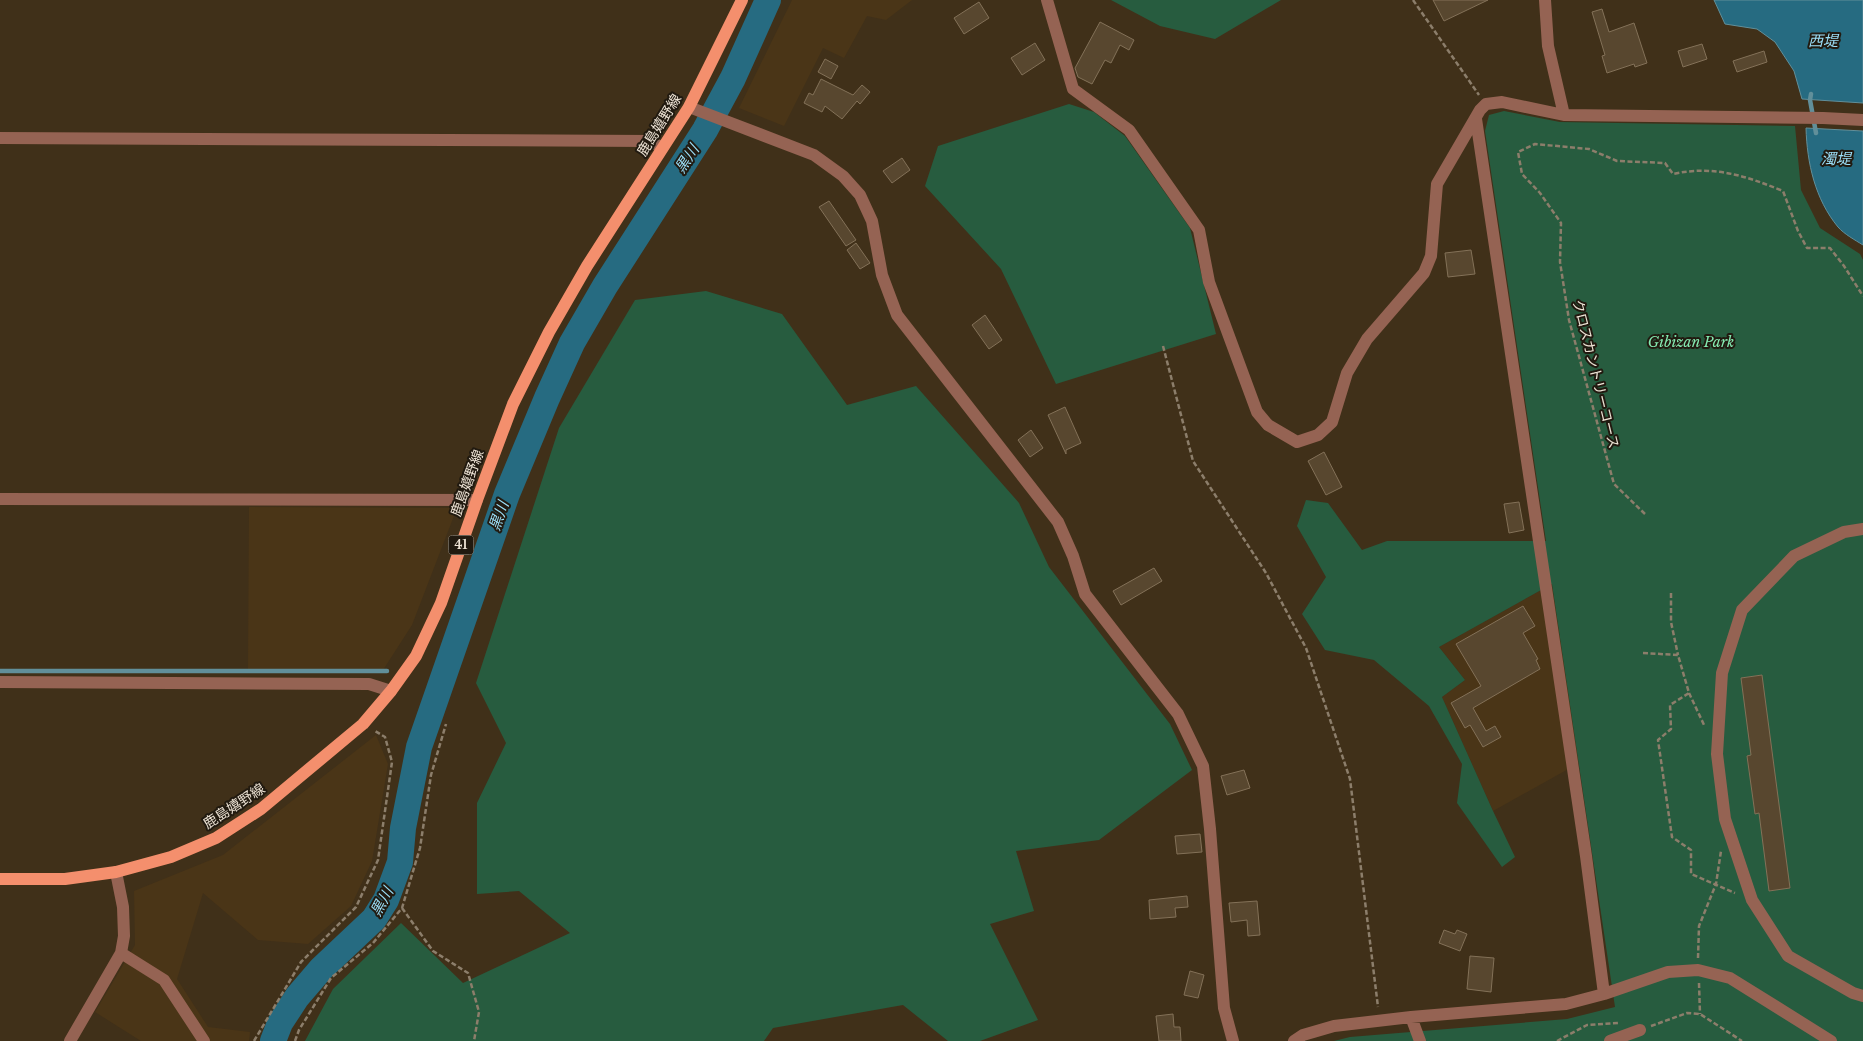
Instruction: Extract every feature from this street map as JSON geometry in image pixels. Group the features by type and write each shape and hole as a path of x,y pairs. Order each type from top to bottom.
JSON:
{"main road":[{"name":"鹿島嬉野線","path":"0,879 65,879 116,872 171,857 216,838 261,809 363,724 391,691 416,656 441,603 513,404 549,332 587,266 689,107 742,0"}],"street":[{"path":"1047,0 1073,89 1129,130 1199,230 1208,282 1257,412 1268,426 1297,442 1318,435 1332,422 1347,373 1367,339 1424,273 1431,256 1437,184 1480,110 1486,104 1502,102 1564,115 1863,120"},
{"path":"1545,0 1548,46 1564,115"},
{"path":"689,107 814,155 843,176 860,195 872,221 882,275 897,316 1058,522 1073,556 1085,594 1178,714 1203,766 1210,829 1224,1008 1233,1041"},
{"path":"1476,119 1586,856 1604,994"},
{"path":"0,138 651,141 662,148"},
{"path":"0,499 477,500"},
{"path":"1863,529 1844,532 1794,556 1742,610 1722,673 1716,754 1725,819 1752,900 1788,956 1852,994 1863,996"},
{"path":"0,682 369,684 391,691"},
{"path":"70,1041 121,953 124,936 123,907 116,872"},
{"path":"121,953 164,980 204,1041"},
{"path":"1294,1041 1303,1035 1334,1026 1411,1017 1566,1004 1604,994 1668,972 1698,970 1730,978 1831,1041"},
{"path":"1411,1017 1420,1041"},
{"path":"1610,1041 1640,1030"}],"path":[{"path":"1412,0 1486,104"},
{"name":"クロスカントリーコース","path":"1645,514 1614,484 1570,320 1560,262 1561,222 1540,193 1522,174 1518,152 1535,144 1590,149 1617,161 1665,163 1673,174 1688,170 1737,174 1783,192 1806,248 1830,248 1863,296"},
{"path":"1163,346 1193,461 1266,573 1306,648 1350,779 1379,1021"},
{"path":"1671,592 1671,622 1678,656 1689,693 1705,728"},
{"path":"1643,653 1678,656"},
{"path":"1689,693 1670,705 1671,729 1658,740 1672,837 1691,850 1691,874 1752,900"},
{"path":"254,1041 301,962 356,907 378,860 392,762 385,737 363,724"},
{"path":"295,1041 299,1030 331,978 373,942 402,908 420,848 431,775 446,724"},
{"path":"1700,1014 1698,970 1700,926 1716,884 1721,847"},
{"path":"402,908 433,951 468,973 479,1012 474,1041"}],"shaded area":[{"path":"792,0 912,0 886,20 867,16 844,58 823,48 784,126 739,108"},
{"path":"249,507 457,508 412,625 383,670 248,669"},
{"path":"1552,584 1579,763 1493,811 1442,697 1465,680 1439,647"},
{"path":"376,735 388,764 372,861 351,906 308,944 258,940 203,893 177,979 208,1027 250,1032 249,1041 141,1041 95,1012 135,945 134,891 223,855"}],"green space":[{"path":"1111,0 1281,0 1215,39 1160,26"},
{"path":"1069,104 1094,112 1125,136 1190,228 1216,334 1056,384 1001,269 925,186 938,146"},
{"name":"Gibizan Park","path":"1504,111 1560,122 1795,126 1801,190 1820,228 1860,254 1863,260 1863,1041 1334,1041 1350,1037 1567,1019 1615,1007 1552,584 1439,647 1465,680 1442,697 1515,857 1502,867 1457,803 1462,764 1429,706 1374,660 1325,650 1302,614 1326,577 1297,526 1306,500 1328,503 1362,550 1387,541 1546,541 1485,131 1489,115"},
{"path":"706,291 782,314 847,405 916,386 1019,503 1049,567 1170,724 1192,770 1099,840 1016,851 1034,911 990,924 1038,1020 980,1041 948,1041 903,1005 773,1028 764,1041 305,1041 333,989 401,923 463,983 570,933 519,891 477,894 477,803 506,743 476,683 559,428 635,300"}],"water":[{"name":"西堤","path":"1714,0 1863,0 1863,103 1802,99 1794,71 1775,42 1757,29 1725,24"},
{"name":"濁堤","path":"1806,128 1863,131 1863,245 1840,230 1823,205 1810,167"}],"building":[{"path":"1433,0 1488,0 1444,21"},
{"path":"979,2 989,18 964,34 954,18"},
{"path":"1602,9 1609,32 1634,23 1647,63 1635,67 1634,64 1607,73 1602,56 1605,55 1592,12"},
{"path":"1100,22 1134,40 1129,50 1120,45 1111,63 1105,60 1092,84 1078,77 1075,68"},
{"path":"1035,43 1045,60 1022,75 1011,58"},
{"path":"1702,44 1707,59 1683,67 1678,51"},
{"path":"1764,51 1767,62 1737,72 1733,61"},
{"path":"825,59 838,66 831,79 818,72"},
{"path":"821,79 853,95 862,85 870,92 860,104 857,101 842,119 825,106 822,112 804,103 809,93 813,95"},
{"path":"902,158 910,170 892,183 883,171"},
{"path":"829,201 856,240 846,246 819,207"},
{"path":"856,243 870,263 860,269 847,250"},
{"path":"1471,250 1475,274 1448,277 1445,253"},
{"path":"985,315 1002,340 989,349 972,325"},
{"path":"1065,407 1081,443 1066,450 1066,454 1048,415"},
{"path":"1031,430 1043,448 1030,457 1018,440"},
{"path":"1324,452 1342,487 1326,495 1308,461"},
{"path":"1519,502 1524,530 1509,533 1504,504"},
{"path":"1154,568 1162,581 1121,605 1113,591"},
{"path":"1523,606 1535,626 1523,633 1538,659 1536,660 1540,669 1473,708 1486,731 1495,726 1501,737 1483,747 1470,725 1465,728 1451,703 1481,686 1456,644"},
{"path":"1762,675 1790,888 1769,891 1759,813 1755,814 1747,756 1751,755 1741,678"},
{"path":"1244,770 1250,788 1227,795 1221,776"},
{"path":"1200,834 1202,852 1177,854 1175,836"},
{"path":"1187,896 1188,907 1175,908 1176,917 1150,919 1149,900"},
{"path":"1257,901 1260,935 1248,936 1247,920 1231,922 1229,903"},
{"path":"1444,930 1455,934 1457,930 1467,934 1460,951 1439,943"},
{"path":"1470,956 1494,958 1491,992 1467,989"},
{"path":"1190,971 1204,975 1198,998 1184,995"},
{"path":"1173,1014 1174,1027 1180,1027 1181,1041 1159,1041 1156,1016"}],"waterway":[{"name":"黒川","path":"273,1041 280,1023 297,997 321,969 374,919 386,900 400,862 403,828 419,747 507,494 547,398 572,343 605,286 705,130 733,78 768,0"},
{"path":"1811,94 1810,100 1816,133"},
{"path":"0,671 387,671"}]}
